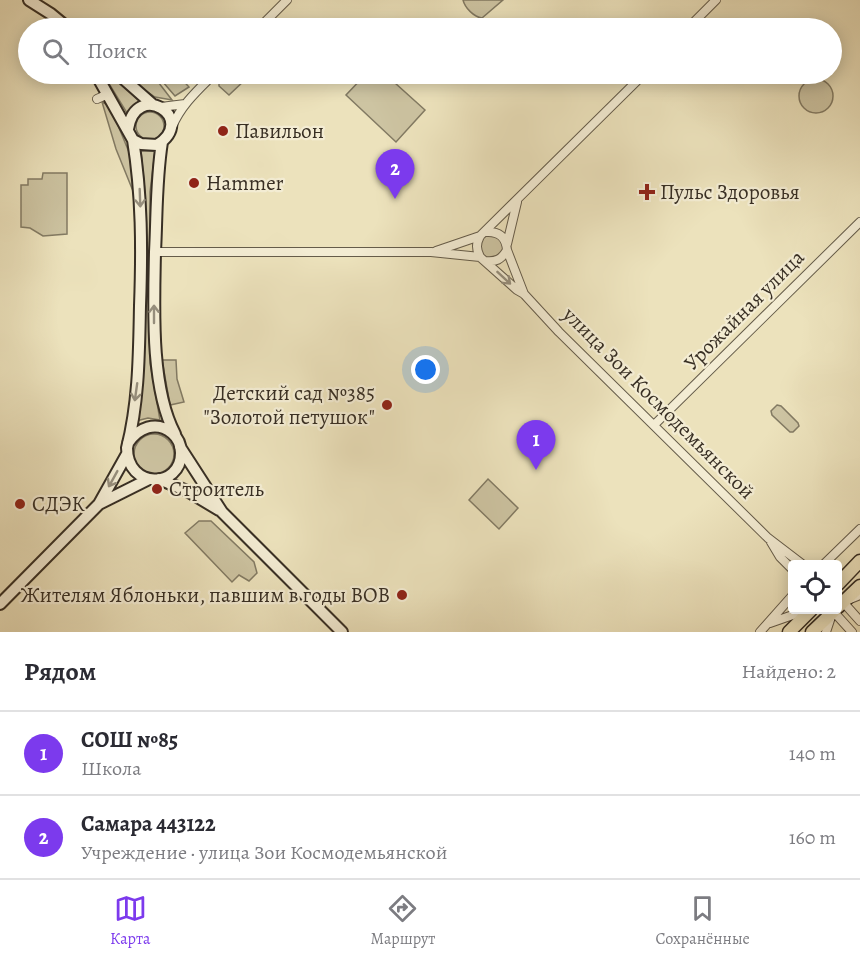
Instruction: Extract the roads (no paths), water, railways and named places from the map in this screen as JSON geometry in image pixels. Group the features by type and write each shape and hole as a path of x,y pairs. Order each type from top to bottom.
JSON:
{"main road":[{"path":"29,0 56,18"},
{"path":"102,84 133,140 140,192 139,375 128,449 129,464 141,476 189,492 222,512"},
{"path":"130,84 165,110 170,118 171,132 157,146 149,146 133,140"},
{"path":"128,129 132,114 137,109 157,106"},
{"path":"162,142 156,195 154,330 158,372 168,420 178,442 222,512 342,632"},
{"path":"0,604 99,504 136,433 154,426 167,430 178,442 180,460 176,468 169,475 154,479 99,504"},
{"path":"842,579 859,561"},
{"path":"842,601 860,586"},
{"path":"789,632 805,614"},
{"path":"812,632 829,614"}],"street":[{"path":"269,18 287,0"},
{"path":"698,18 716,0"},
{"path":"171,132 178,112 204,84"},
{"path":"483,259 477,251 477,242 483,234 634,84"},
{"path":"97,99 108,94"},
{"path":"157,106 184,104"},
{"path":"155,252 431,252 493,262 500,260 507,247 517,201"},
{"name":"Урожайная улица","path":"654,425 860,222"},
{"path":"431,252 494,231 500,234 507,247"},
{"name":"улица Зои Космодемьянской","path":"507,247 524,294"},
{"name":"улица Зои Космодемьянской","path":"483,259 524,294 559,332 768,538 797,560"},
{"path":"828,560 860,529"},
{"name":"улица Зои Космодемьянской","path":"768,538 788,565"},
{"path":"842,603 860,595"},
{"path":"760,632 788,601"},
{"path":"842,610 860,621"},
{"path":"768,624 795,614"},
{"path":"826,632 833,614"},
{"path":"841,614 852,632"}],"place":[{"name":"Павильон","path":"223,131"},
{"name":"Hammer","path":"194,183"},
{"name":"Пульс Здоровья","path":"647,192"},
{"name":"Самара 443122","path":"395,199"},
{"name":"Детский сад №385 \"Золотой петушок\"","path":"387,405"},
{"name":"СОШ №85","path":"536,470"},
{"name":"Строитель","path":"157,489"},
{"name":"СДЭК","path":"20,504"},
{"name":"Жителям Яблоньки, павшим в годы ВОВ","path":"402,595"}]}
